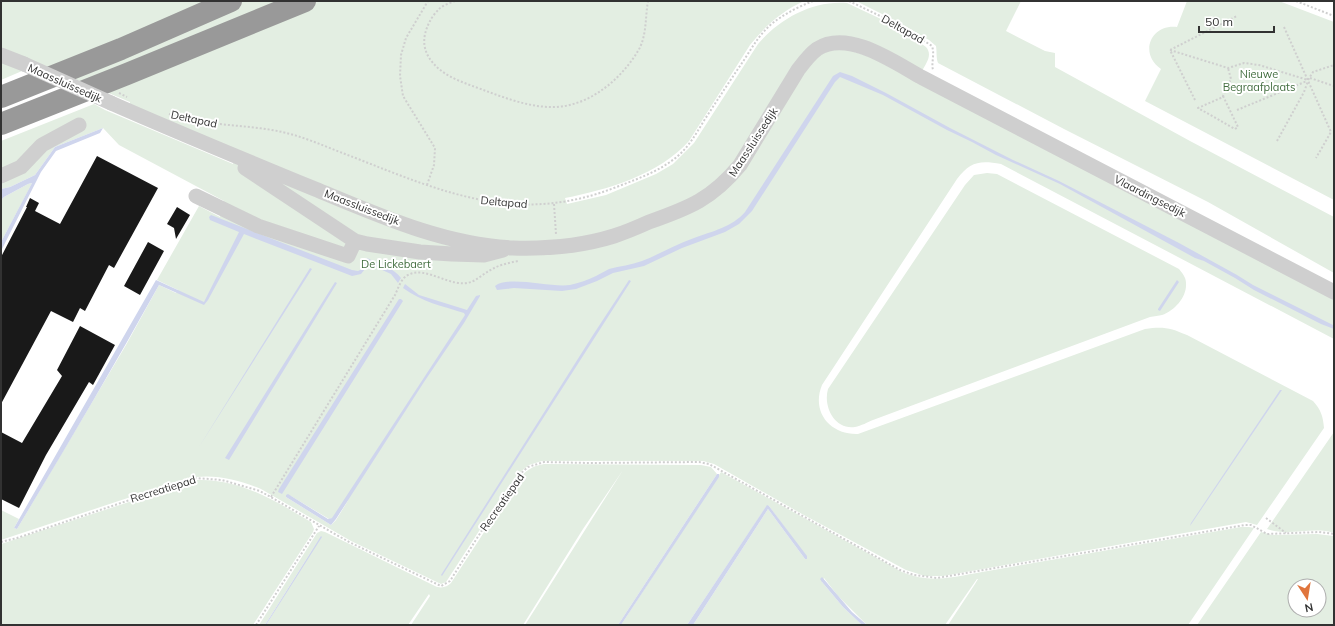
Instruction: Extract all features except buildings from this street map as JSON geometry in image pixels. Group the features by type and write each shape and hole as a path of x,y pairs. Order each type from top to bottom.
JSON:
{"highway":[{"path":"1,96 121,49 231,1"},
{"path":"1,124 305,1"}],"street":[{"name":"Maassluissedijk","path":"1,55 218,149 380,215 454,240 512,248 557,247 614,236 695,204 714,192 740,165 798,70 809,56 828,44 852,44 874,51 965,100"},
{"name":"Vlaardingsedijk","path":"965,100 1334,292"},
{"path":"1,176 21,167 42,145 79,125"},
{"name":"Maassluissedijk","path":"218,149 355,241 420,252 452,254 484,255 512,248"},
{"path":"196,196 258,226 348,256 355,241"}],"path":[{"path":"427,185 434,165 435,148 403,96 400,76 401,56 406,38 428,1"},
{"path":"456,1 439,9 425,30 425,49 428,57 440,70 456,79 506,98 535,106 557,107 575,103 593,96 608,87 625,69 639,50 645,31 648,1"},
{"name":"Deltapad","path":"167,113 202,122 284,132 463,197 494,203 518,205 554,204 585,198 610,190 644,176 667,164 679,155 689,144 762,33 780,19 801,6 813,1"},
{"name":"Deltapad","path":"849,1 901,26 932,46 934,51 932,62 934,72"},
{"path":"1296,1 1334,16"},
{"path":"1170,50 1237,16"},
{"path":"1284,27 1309,79 1331,132 1316,158"},
{"path":"1170,50 1228,68 1244,63 1259,65 1334,86"},
{"path":"1170,50 1195,100"},
{"path":"1277,141 1304,92 1313,72 1334,65"},
{"path":"1223,96 1238,127 1235,129 1198,108 1223,96 1230,80 1228,68"},
{"path":"1237,110 1309,79"},
{"path":"554,204 557,247"},
{"path":"271,497 395,296 404,278 418,272 459,283 472,282 489,271 507,263 522,261"},
{"name":"Recreatiepad","path":"1,542 17,538 195,478 214,479 239,484 260,491 349,542 440,586 450,581 503,497 520,474 528,467 544,462 699,462 709,464 900,570 923,577 937,578 982,571 1245,525 1251,525 1267,534 1287,533"},
{"path":"1266,518 1287,533 1319,532 1334,534"},
{"path":"256,625 319,526"}],"green space":[{"name":"De Lickebaert","path":"1,1 804,1 781,14 768,25 750,45 689,141 677,153 663,163 632,179 581,195 565,198 567,204 606,195 656,174 673,164 694,143 758,44 766,35 786,19 809,8 834,3 847,3 900,28 926,47 929,56 922,71 872,45 857,41 844,38 830,39 814,45 794,66 735,162 710,189 693,199 663,212 614,230 583,238 588,247 615,240 677,217 698,208 717,197 731,184 745,167 805,70 822,54 830,51 847,50 878,60 1008,129 1334,296 1334,339 1001,164 987,162 981,163 966,169 957,179 822,385 819,395 819,404 821,413 831,426 839,431 858,434 1145,329 1162,328 1171,329 1187,335 1313,401 1321,413 1324,428 1257,525 1246,522 943,576 925,576 906,570 802,514 714,464 703,461 542,461 529,465 519,473 501,497 446,582 441,584 351,541 261,489 243,482 214,477 195,477 185,479 1,540 1,510 19,519 14,528 17,529 126,345 159,285 176,293 178,290 157,280 199,206 220,217 224,201 119,145 103,128 55,147 35,175 10,187 1,189 1,141 94,104 233,164 236,151 130,105 130,102 1,48","holes":["286,495 291,496 329,519 335,519 349,499 336,520 331,525 286,497"]},
{"path":"856,1 1021,1 1006,31 1045,51 1055,53 1055,67 1190,141 1334,217 1334,273 1208,202 938,63 936,46 929,40 900,23"},
{"name":"Nieuwe Begraafplaats","path":"1187,1 1279,1 1334,22 1334,200 1145,101 1161,69 1154,63 1150,56 1149,48 1151,41 1154,35 1160,30 1168,27 1177,27"},
{"path":"1,59 11,66 22,71 1,80"},
{"path":"987,173 997,174 1179,269 1184,275 1186,281 1186,288 1182,298 1176,306 1162,315 1150,317 860,426 848,427 841,425 832,416 829,409 827,403 828,389 965,185 974,175"},
{"path":"32,183 1,242 1,200"},
{"path":"1334,432 1334,533 1326,531 1283,532 1267,529"},
{"path":"544,464 701,465 711,467 717,474 618,625 525,625 623,470 583,529 523,625 411,625 430,596 429,594 408,625 266,625 321,536 265,625 259,625 317,533 321,531 437,587 448,586 518,480 529,469"},
{"path":"721,472 902,572 923,578 933,579 951,577 1241,527 1254,528 1188,625 948,625 977,579 945,625 867,625 838,596 824,578 822,582 843,607 862,625 693,625 768,509 805,559 807,558 769,506 766,507 687,625 621,625"},
{"path":"196,480 212,480 227,483 256,492 311,522 314,529 253,625 1,625 1,544"},
{"path":"1261,532 1272,535 1317,534 1334,536 1334,625 1197,625"}],"water":[{"path":"840,72 852,76 886,93 950,128 1013,160 1059,181 1179,243 1253,285 1333,325 1334,329 1321,324 1254,290 1204,261 1195,258 1060,184 996,155 883,95 840,77 835,82 752,211 739,224 725,232 682,248 644,266 613,273 576,289 562,291 514,288 497,290 495,286 501,283 510,282 570,285 587,280 609,269 642,261 687,240 728,225 745,212 833,76"},
{"path":"103,128 100,133 56,151 41,172 1,251 1,242 32,183 1,200 1,189 10,187 35,175 55,147"},
{"path":"211,215 352,270 358,271 362,269 367,258 390,269 401,278 398,283 391,274 369,264 361,274 352,276 244,234 204,305 159,285 107,378 35,499 17,529 14,528 156,280 204,302 239,232 210,220 209,217"},
{"path":"310,268 312,269 199,447"},
{"path":"629,280 631,281 442,576 441,575"},
{"path":"1177,280 1179,282 1160,311 1158,310 1158,309"},
{"path":"335,282 337,283 229,460 225,458"},
{"path":"405,284 419,295 467,310 476,296 480,296 464,323 331,525 286,497 286,495 288,494 328,519 332,518 465,315 464,313 417,297 403,288"},
{"path":"399,299 403,301 282,494 278,492 279,489"},
{"path":"1280,390 1282,390 1190,526 1191,523"},
{"path":"717,474 719,474 719,477 621,625 618,625"},
{"path":"767,505 807,556 807,559 805,559 768,509 693,625 687,625"},
{"path":"321,536 322,537 265,625"},
{"path":"822,577 852,612 867,625 862,625 843,607 822,582 820,579"}]}
